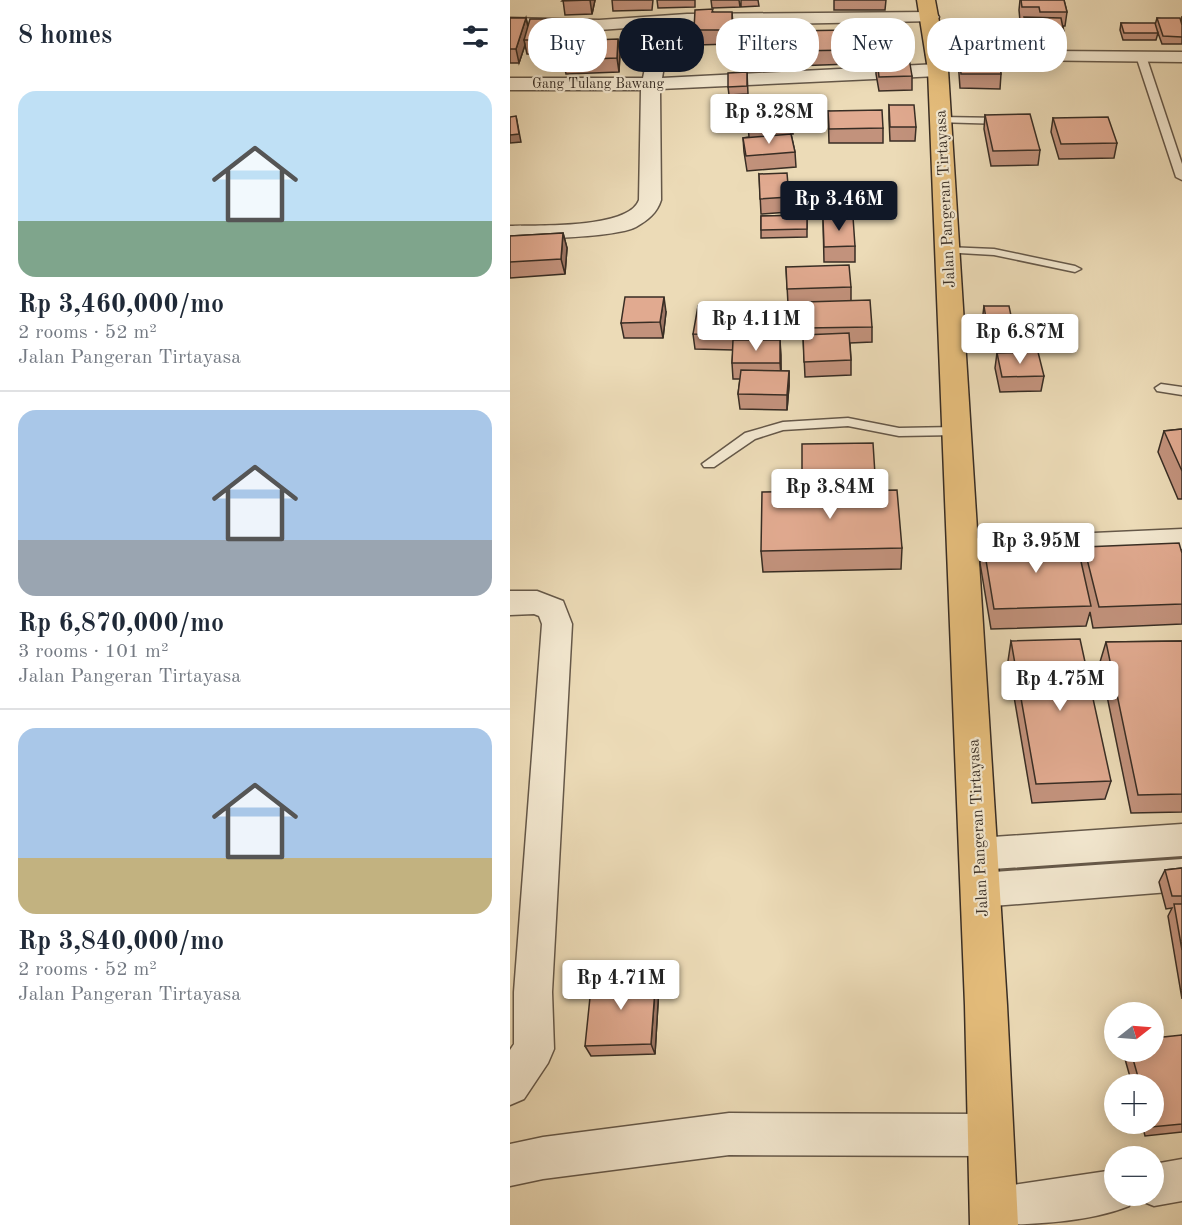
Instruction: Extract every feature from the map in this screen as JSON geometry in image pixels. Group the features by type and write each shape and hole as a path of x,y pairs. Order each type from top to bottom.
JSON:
{"main road":[{"name":"Jalan Pangeran Tirtayasa","path":"937,72 980,890 993,1217"}],"street":[{"path":"694,18 928,8"},
{"path":"510,23 599,25 619,23"},
{"name":"Gang Tulang Bawang","path":"1067,59 1182,57"},
{"name":"Gang Tulang Bawang","path":"510,84 651,84 853,72 927,64"},
{"path":"510,233 586,229 627,223 647,209 650,200 651,84 653,72"},
{"path":"962,550 1182,539"},
{"path":"510,603 537,602 552,609 557,624 533,992 534,1049 510,1085"},
{"path":"978,854 1182,840"},
{"path":"980,890 1182,875"},
{"path":"510,1165 543,1158 729,1134 990,1135"},
{"path":"1164,1183 1182,1180"},
{"path":"993,1217 1104,1193"}],"lane":[{"path":"1141,56 1181,177"},
{"path":"939,120 1016,122"},
{"path":"946,250 993,252 1076,269"},
{"path":"1161,388 1182,391"},
{"path":"709,464 750,436 783,426 848,422 898,432 956,431"}],"building":[{"path":"1021,0 1064,0 1067,12 1040,12 1039,7 1022,7"},
{"path":"713,9 712,12 732,12 732,18 716,18 716,30 704,30 704,18 695,18 695,10"},
{"path":"510,18 526,18 516,49 510,49"},
{"path":"1157,18 1180,18 1182,37 1163,36"},
{"path":"1121,23 1155,23 1158,33 1124,33"},
{"path":"528,26 528,40 524,40"},
{"path":"831,30 831,50 819,51 819,31"},
{"path":"607,39 618,39 617,58 607,58"},
{"path":"747,72 747,86 728,87 728,73"},
{"path":"878,72 911,72 912,76 879,77"},
{"path":"961,72 1001,72 1001,74 961,74"},
{"path":"789,101 793,120 748,122 746,104"},
{"path":"889,105 914,105 916,127 890,127"},
{"path":"882,110 883,128 829,129 828,111"},
{"path":"1030,114 1040,150 993,151 985,115"},
{"path":"516,116 519,134 510,135 510,117"},
{"path":"1108,117 1117,143 1061,144 1053,118"},
{"path":"791,134 795,152 746,156 743,138"},
{"path":"787,173 789,197 760,199 759,174"},
{"path":"807,215 807,229 761,230 761,216"},
{"path":"853,217 855,246 824,247 823,218"},
{"path":"563,233 561,259 510,262 510,236"},
{"path":"849,265 851,287 787,289 786,267"},
{"path":"625,297 664,297 660,322 621,323"},
{"path":"870,300 872,327 806,328 805,302"},
{"path":"698,306 745,307 741,335 693,334"},
{"path":"984,306 1009,306 1014,330 988,331"},
{"path":"849,333 851,360 804,362 803,335"},
{"path":"733,340 780,340 780,363 732,363"},
{"path":"1038,352 1044,376 1002,377 997,353"},
{"path":"741,370 789,371 787,395 738,394"},
{"path":"1182,429 1182,471 1164,431"},
{"path":"873,443 876,490 802,491 802,444"},
{"path":"897,490 902,548 761,551 762,492"},
{"path":"1076,539 1091,606 994,609 983,542"},
{"path":"1179,543 1182,553 1182,604 1099,607 1084,547"},
{"path":"1080,639 1111,781 1036,784 1011,641"},
{"path":"1182,641 1182,794 1138,795 1106,642"},
{"path":"1182,868 1182,896 1172,896 1165,870"},
{"path":"1174,904 1182,904 1182,950"},
{"path":"656,976 651,1044 585,1046 592,978"},
{"path":"1182,1035 1182,1124 1164,1126 1164,1074 1137,1074 1134,1062 1164,1062 1164,1037"}]}
